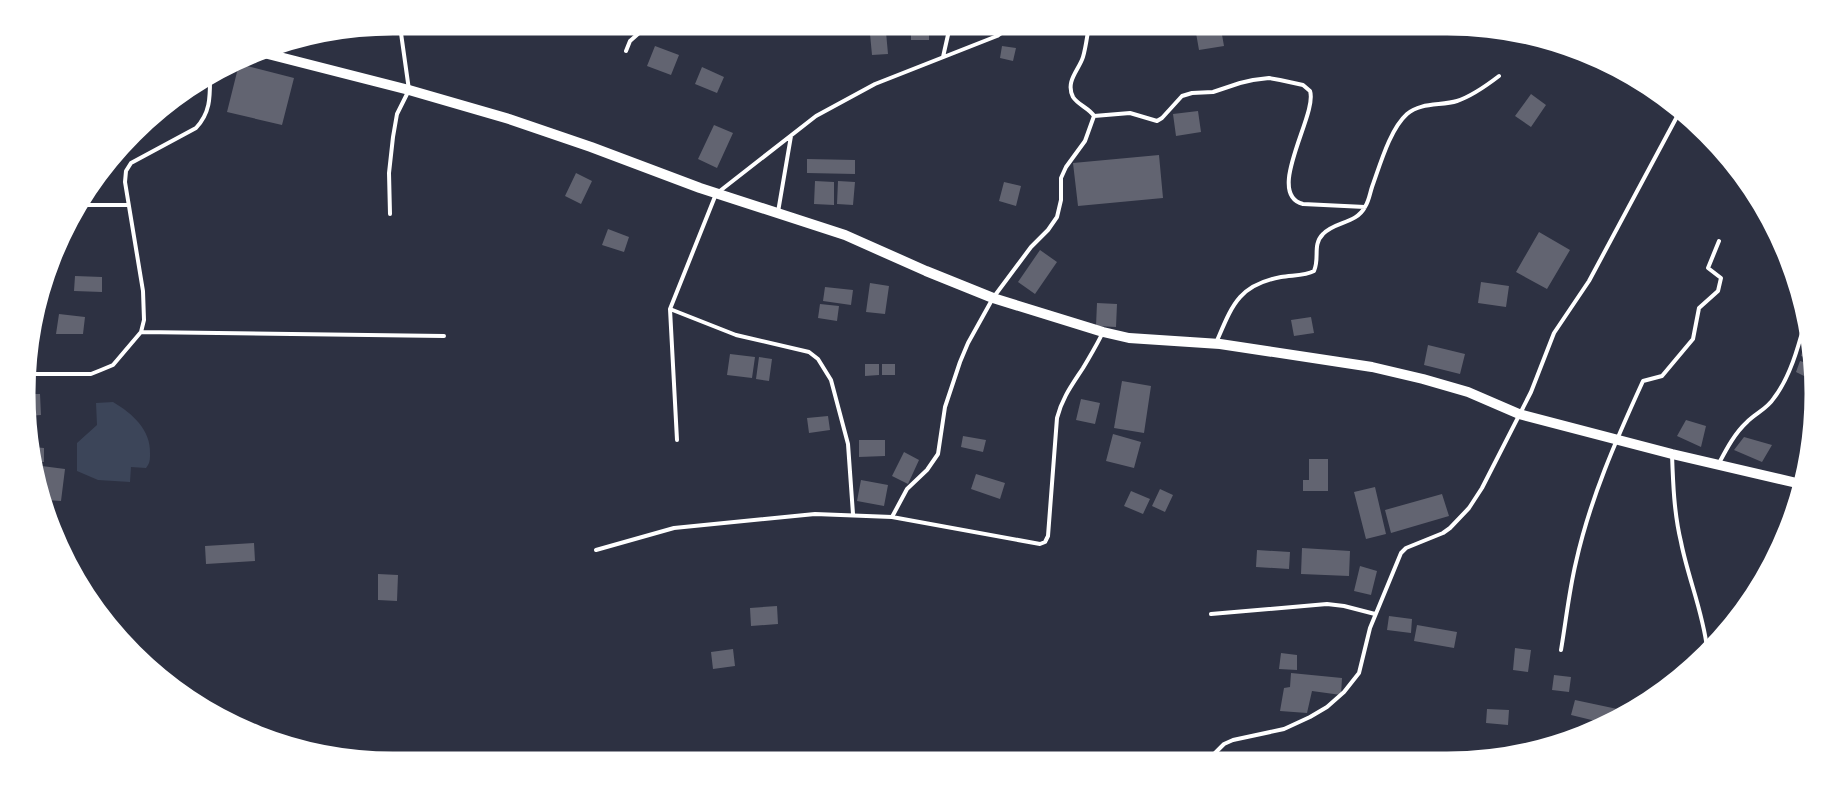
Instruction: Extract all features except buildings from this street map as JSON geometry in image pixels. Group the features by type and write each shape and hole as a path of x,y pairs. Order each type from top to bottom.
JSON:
{"main road":[{"path":"271,55 409,90 509,119 716,194 845,235 926,271 993,298 1103,332 1128,338 1216,344 1372,367 1423,379 1468,392 1519,414 1672,454 1796,483"}],"street":[{"path":"390,214 389,173 393,137 397,114 409,90 401,33"},
{"path":"626,51 630,41 639,33"},
{"path":"943,57 948,33"},
{"path":"677,440 670,309 716,194 816,116 875,84 997,36 1001,33"},
{"path":"1088,33 1084,54 1071,82 1071,89 1074,98 1094,116 1130,113 1157,121 1162,118 1176,102 1186,95 1213,92 1240,83 1261,79 1274,79 1303,85 1310,91 1311,102 1300,135 1290,175 1288,184 1290,193 1298,202 1303,204 1365,207"},
{"path":"1216,344 1232,307 1240,296 1251,288 1271,279 1313,272 1316,268 1315,247 1322,234 1329,228 1355,218 1365,207 1380,163 1401,121 1408,113 1417,108 1462,98 1499,76"},
{"path":"34,374 91,374 113,365 141,332 144,320 143,291 127,204 125,182 126,172 131,163 196,128 203,120 210,102 210,83"},
{"path":"892,517 907,489 927,470 938,454 945,407 968,342 993,298 1031,247 1048,230 1057,217 1061,200 1061,178 1066,168 1085,141 1094,116"},
{"path":"1214,754 1224,744 1233,740 1284,729 1303,721 1327,707 1341,695 1359,674 1370,628 1401,553 1406,548 1443,533 1469,508 1497,462 1533,387 1554,333 1589,281 1677,116"},
{"path":"778,213 788,151 792,136"},
{"path":"86,205 127,204"},
{"path":"1561,650 1576,563 1597,489 1616,439 1643,381 1662,376 1667,371 1693,338 1699,308 1718,291 1721,278 1708,268 1719,241"},
{"path":"670,309 736,335 809,352 818,359 831,380 848,444 853,514"},
{"path":"141,332 444,336"},
{"path":"596,550 674,528 815,514 853,514 892,517 1040,544 1045,542 1048,536 1057,418 1060,407 1066,392 1090,357 1103,332"},
{"path":"1717,465 1738,431 1748,421 1764,410 1780,390 1798,350 1802,334"},
{"path":"1672,454 1675,505 1680,540 1704,623 1707,642"},
{"path":"1212,614 1327,604 1344,606 1376,614"}],"shaded area":[{"path":"113,402 127,411 139,423 144,430 149,445 150,461 148,465 146,468 131,467 130,482 98,480 77,471 77,443 97,425 96,403"}]}
